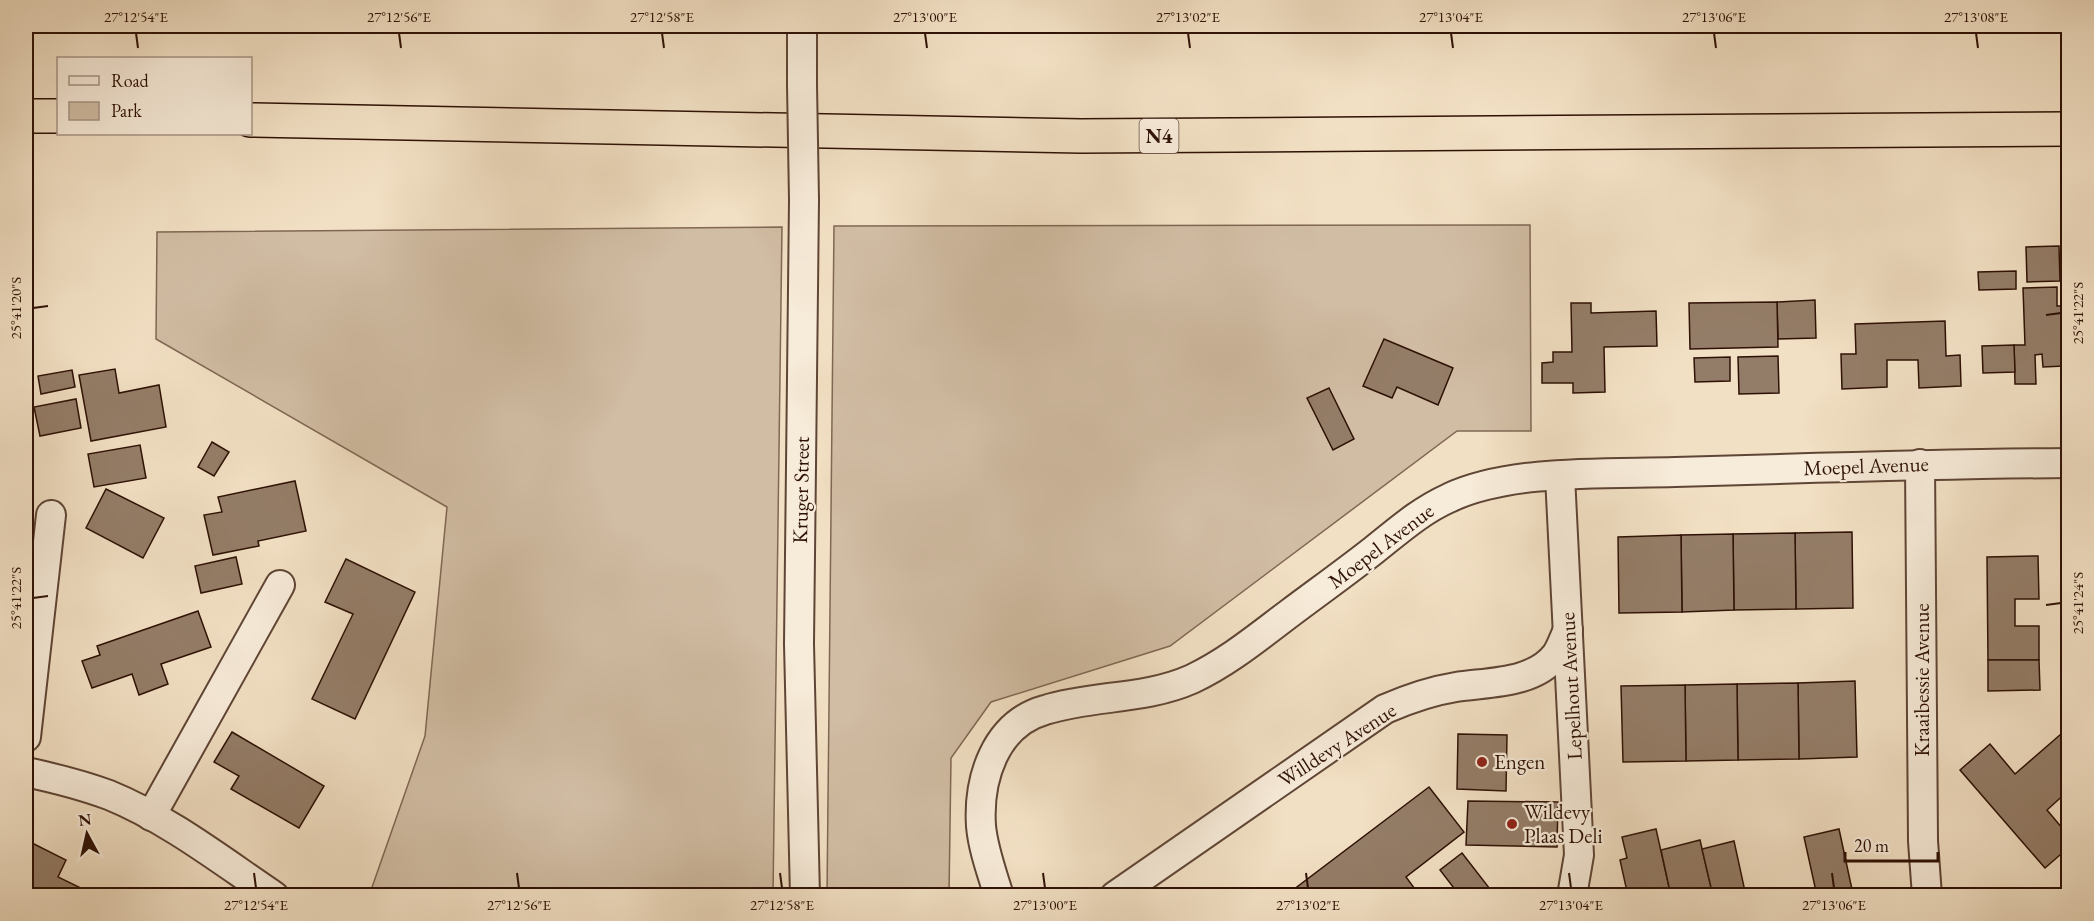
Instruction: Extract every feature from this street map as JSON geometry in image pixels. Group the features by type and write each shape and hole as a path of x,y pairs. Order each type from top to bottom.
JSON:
{"highway":[{"path":"26,116 57,116"},
{"name":"N4","path":"252,120 1081,136 2068,129"}],"street":[{"name":"Kruger Street","path":"802,26 804,200 799,644 805,896"},
{"name":"Moepel Avenue","path":"999,896 981,829 980,798 987,769 997,748 1004,736 1018,723 1048,709 1147,693 1193,678 1231,658 1410,520 1436,504 1471,489 1560,476 1920,464 2068,463"},
{"name":"Kraaibessie Avenue","path":"1920,464 1923,841 1927,896"},
{"name":"Lepelhout Avenue","path":"1560,476 1578,855 1572,896"},
{"path":"26,737 51,515"},
{"path":"151,816 280,585"},
{"name":"Willdevy Avenue","path":"1115,896 1385,709 1417,696 1455,687 1513,680 1535,671 1555,656 1568,630"},
{"path":"26,772 68,781 111,796 151,816 274,896"}],"green space":[{"path":"1530,225 1531,431 1457,431 1170,646 991,702 951,758 949,895 827,896 834,226"},
{"path":"782,227 773,895 373,895 370,893 425,736 447,507 156,339 157,232"}],"building":[{"path":"2059,246 2060,281 2027,282 2026,247"},
{"path":"2016,271 2016,289 1979,290 1978,272"},
{"path":"2057,287 2057,306 2068,306 2068,354 2064,354 2064,366 2043,367 2042,354 2035,355 2036,384 2015,384 2014,345 2025,345 2023,288"},
{"path":"1815,300 1816,338 1778,339 1777,302"},
{"path":"1777,302 1778,347 1690,349 1689,303"},
{"path":"1571,303 1591,303 1591,313 1656,311 1657,346 1604,347 1605,392 1573,393 1573,383 1542,383 1542,363 1553,362 1553,352 1572,352"},
{"path":"1945,321 1946,356 1960,355 1961,386 1919,388 1918,360 1887,360 1887,387 1842,389 1841,354 1856,354 1855,324"},
{"path":"1384,339 1453,368 1438,405 1397,387 1392,398 1363,386"},
{"path":"2014,345 2015,372 1983,373 1982,346"},
{"path":"1778,356 1779,393 1739,394 1738,357"},
{"path":"1730,357 1730,381 1695,382 1694,358"},
{"path":"115,369 119,393 159,385 166,427 91,441 79,375"},
{"path":"72,370 75,387 41,394 38,376"},
{"path":"1329,388 1354,439 1333,450 1307,398"},
{"path":"76,399 81,428 40,436 34,407"},
{"path":"212,442 229,452 214,476 198,467"},
{"path":"140,445 146,478 94,487 88,454"},
{"path":"295,481 306,531 258,541 259,546 213,555 204,515 222,512 218,497"},
{"path":"106,489 164,518 143,558 86,528"},
{"path":"1852,532 1853,608 1796,609 1795,533"},
{"path":"1795,533 1796,609 1734,610 1733,534"},
{"path":"1733,534 1734,610 1682,612 1681,535"},
{"path":"1681,535 1682,612 1619,613 1618,537"},
{"path":"2038,556 2039,599 2015,599 2015,626 2039,626 2039,660 1988,660 1987,557"},
{"path":"236,557 242,584 201,593 195,566"},
{"path":"346,559 415,592 355,719 312,699 353,614 325,602"},
{"path":"198,611 211,647 161,664 168,684 139,695 132,674 92,688 82,661 100,655 97,646"},
{"path":"1988,660 2039,660 2040,690 1988,691"},
{"path":"1855,681 1857,757 1799,759 1798,683"},
{"path":"1798,683 1799,759 1738,760 1737,684"},
{"path":"1737,684 1738,760 1686,761 1685,685"},
{"path":"1685,685 1686,761 1623,762 1621,686"},
{"path":"232,732 324,786 299,828 231,789 239,776 214,762"},
{"name":"Engen","path":"1458,734 1507,735 1506,791 1457,789"},
{"path":"2061,734 2068,743 2068,791 2047,810 2068,835 2068,848 2045,868 1960,770 1990,744 2015,774"},
{"path":"1429,787 1464,832 1406,877 1420,896 1285,896"},
{"name":"Wildevy Plaas Deli","path":"1468,801 1558,802 1557,847 1466,845"},
{"path":"1656,829 1671,896 1628,896 1620,860 1627,858 1622,837"},
{"path":"1839,829 1853,894 1817,896 1804,837"},
{"path":"1700,840 1713,896 1671,896 1661,850"},
{"path":"28,841 66,860 58,877 97,896 26,896"},
{"path":"1734,841 1746,896 1713,896 1702,849"},
{"path":"1462,853 1490,889 1481,896 1460,896 1440,870"}],"place":[{"name":"Engen","path":"1482,762"},
{"name":"Wildevy Plaas Deli","path":"1512,824"}]}
